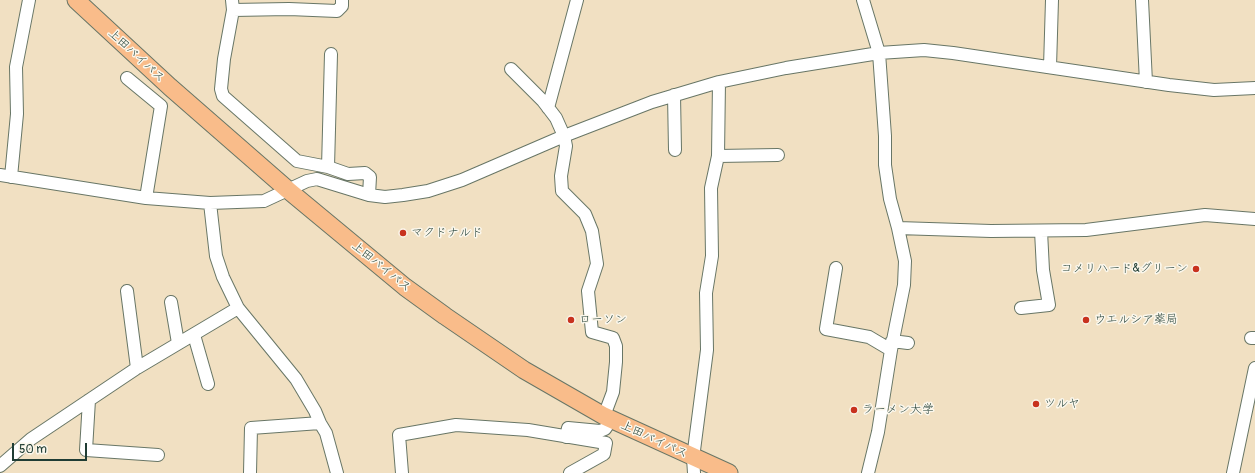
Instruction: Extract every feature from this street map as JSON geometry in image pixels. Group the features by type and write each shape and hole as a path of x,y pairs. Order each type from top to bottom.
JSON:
{"highway":[{"name":"上田バイパス","path":"76,0 172,89 288,190 399,282 450,320 524,370 693,465 729,473"}],"street":[{"path":"29,0 16,67 18,114 3,177 146,198 210,203 264,201 308,181 317,179 368,195 385,197 438,188 515,158 605,119 674,95 719,82 786,68 879,53 924,50 1146,82 1214,90 1255,88"},
{"path":"342,0 342,6 337,11 233,5 224,59 221,89 224,96 298,161 328,167 348,174 365,173 370,177 368,195"},
{"path":"548,108 577,0"},
{"path":"863,0 879,53 885,136 885,165 890,199 905,261 904,285 891,345 878,432 872,462 868,473"},
{"path":"1050,67 1052,0"},
{"path":"1142,0 1146,82"},
{"path":"328,167 331,54"},
{"path":"511,70 548,108 564,136 566,154 561,176 562,191 585,214 592,231 597,257 596,268 588,291 592,332 613,338 616,346 613,392 605,428 600,431 568,428 566,437"},
{"path":"127,78 161,106"},
{"path":"693,465 707,350 706,293 712,256 711,188 718,156 719,82"},
{"path":"146,198 161,106 172,89"},
{"path":"674,95 675,150"},
{"path":"718,156 778,155"},
{"path":"210,203 216,256 223,277 238,308 296,379 315,411 326,433 337,473"},
{"path":"898,228 991,231 1086,230 1205,215 1255,219"},
{"path":"1021,308 1049,305 1043,270 1041,230"},
{"path":"836,268 826,329 869,337 891,345 908,343"},
{"path":"126,291 137,368"},
{"path":"171,302 178,343"},
{"path":"0,466 31,440 137,368 238,308"},
{"path":"194,335 208,384"},
{"path":"1230,470 1251,367"},
{"path":"89,400 86,450 158,455"},
{"path":"250,473 251,428 320,423"},
{"path":"402,473 400,435 456,425 528,430 606,443 604,454 570,473"}],"place":[{"name":"マクドナルド","path":"403,233"},
{"name":"コメリハード&グリーン","path":"1196,269"},
{"name":"ローソン","path":"571,320"},
{"name":"ウエルシア薬局","path":"1086,320"},
{"name":"ツルヤ","path":"1036,404"},
{"name":"ラーメン大学","path":"854,410"}]}
